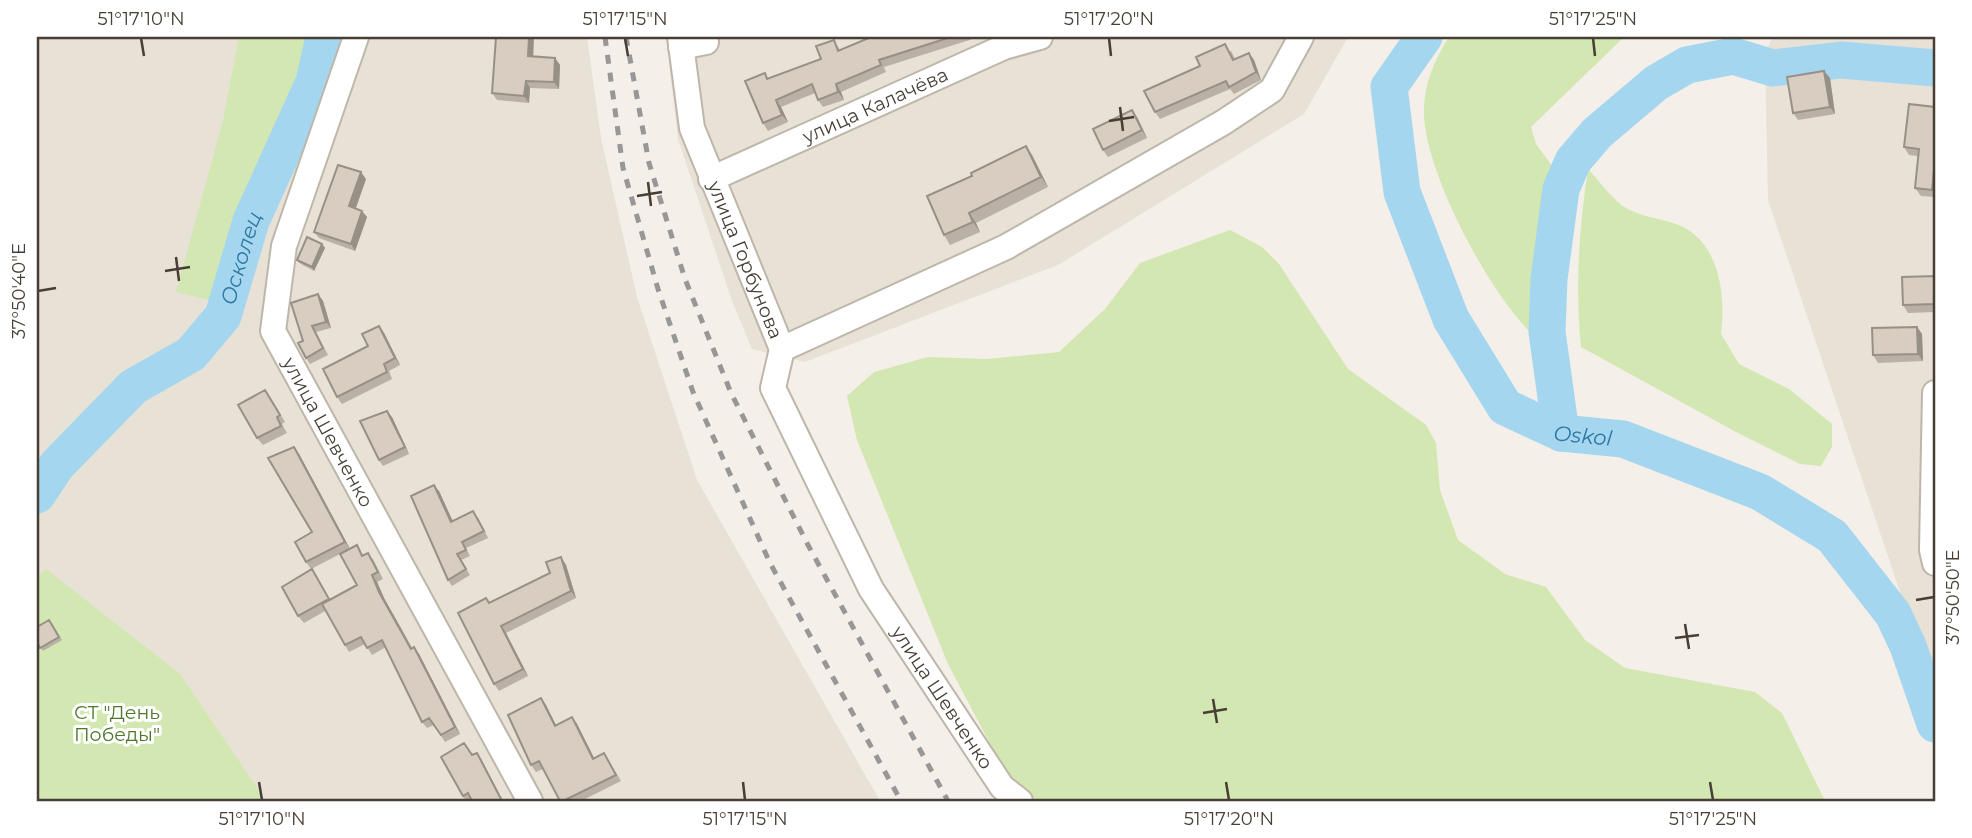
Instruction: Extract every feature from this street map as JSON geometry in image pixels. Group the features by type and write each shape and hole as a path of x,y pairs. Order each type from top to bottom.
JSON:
{"street":[{"name":"улица Шевченко","path":"356,37 284,246 273,331 530,801"},
{"name":"улица Калачёва","path":"711,179 1004,47 1040,37"},
{"path":"782,349 1006,247 1224,122 1272,90 1301,37"},
{"name":"улица Горбунова","path":"681,42 692,128 782,349 772,388 871,589"},
{"path":"681,42 706,42"},
{"path":"1935,393 1932,550 1935,564"},
{"name":"улица Шевченко","path":"871,589 1002,787 1020,801"}],"shaded area":[{"path":"37,37 587,37 601,138 637,297 697,480 880,801 37,801"},
{"path":"666,37 1348,37 1304,114 1058,265 805,362 752,349 732,301 678,139"},
{"path":"1772,37 1935,37 1935,696 1768,200 1765,55"}],"green space":[{"path":"239,37 333,37 312,86 286,177 233,305 176,292 223,121"},
{"path":"1456,37 1624,37 1531,127 1536,144 1555,170 1547,259 1548,348 1528,330 1487,275 1468,242 1437,173 1428,141 1424,105 1433,66 1447,40"},
{"path":"1588,169 1624,207 1681,226 1694,234 1704,245 1718,273 1721,288 1721,334 1739,364 1789,389 1832,424 1832,447 1821,466 1800,464 1581,347 1579,258"},
{"path":"1230,230 1262,247 1279,264 1348,369 1426,425 1436,443 1440,490 1458,540 1505,574 1546,587 1585,640 1625,668 1755,692 1782,713 1825,801 1038,801 1006,774 948,664 857,440 847,396 874,372 928,357 987,359 1059,352 1105,309 1140,263"},
{"name":"СТ \"День Победы\"","path":"46,569 180,674 266,801 37,801 37,577"}],"building":[{"path":"496,37 529,37 528,56 555,58 554,82 526,81 524,96 492,93"},
{"path":"871,37 951,37 879,60 881,65 836,84 838,92 818,100 812,84 776,100 782,115 763,123 745,81 765,73 767,79 821,59 816,46 834,40 838,51"},
{"path":"1225,44 1233,60 1249,53 1256,72 1229,87 1226,81 1155,112 1144,91 1200,66 1196,57"},
{"path":"1824,71 1830,107 1793,113 1787,77"},
{"path":"1909,104 1935,107 1932,190 1915,188 1919,149 1904,147"},
{"path":"1132,110 1142,130 1103,150 1093,129"},
{"path":"1026,146 1041,177 969,213 973,222 944,235 927,196 972,176 971,173"},
{"path":"338,165 361,172 349,206 362,211 351,244 314,232"},
{"path":"307,237 322,244 312,267 297,260"},
{"path":"1935,276 1935,304 1903,305 1902,277"},
{"path":"318,294 326,322 312,326 323,348 306,358 298,343 303,341 291,303"},
{"path":"379,326 395,358 384,364 387,372 337,397 323,369 368,346 362,334"},
{"path":"1917,327 1918,354 1873,355 1872,328"},
{"path":"265,390 280,415 277,417 281,426 257,438 238,405"},
{"path":"387,411 405,447 379,460 360,421"},
{"path":"294,447 345,542 306,562 295,542 312,532 268,458"},
{"path":"434,485 451,522 473,511 484,531 462,542 466,550 457,554 466,569 448,580 411,496"},
{"path":"357,545 362,556 368,553 378,572 372,575 379,592 411,649 414,647 455,727 441,735 429,718 422,722 382,640 367,648 361,637 345,645 322,604 357,585 340,554"},
{"path":"561,557 571,591 501,626 523,669 494,684 458,613 486,598 489,603 550,573 546,562"},
{"path":"312,569 329,599 298,616 282,587"},
{"path":"49,620 59,637 40,648 37,642 37,627"},
{"path":"541,698 555,726 572,717 593,759 604,753 616,775 560,801 539,761 531,765 508,715"},
{"path":"464,743 472,755 477,753 502,801 472,801 468,793 463,796 441,757"}],"waterway":[{"name":"Осколец","path":"37,495 57,465 133,387 191,354 223,316 251,221 314,82 324,37"},
{"name":"Oskol","path":"1424,37 1389,87 1402,192 1451,319 1505,407 1561,433 1623,439 1760,492 1832,536 1893,614 1908,646 1935,724"},
{"path":"1561,433 1547,332 1549,279 1561,189 1573,161 1597,133 1656,83 1687,65 1733,56 1773,68 1841,60 1935,68"}],"railway":[{"path":"605,37 623,168 658,289 693,392 770,563 901,801"},
{"path":"626,37 649,163 685,279 731,393 808,545 948,801"}]}
